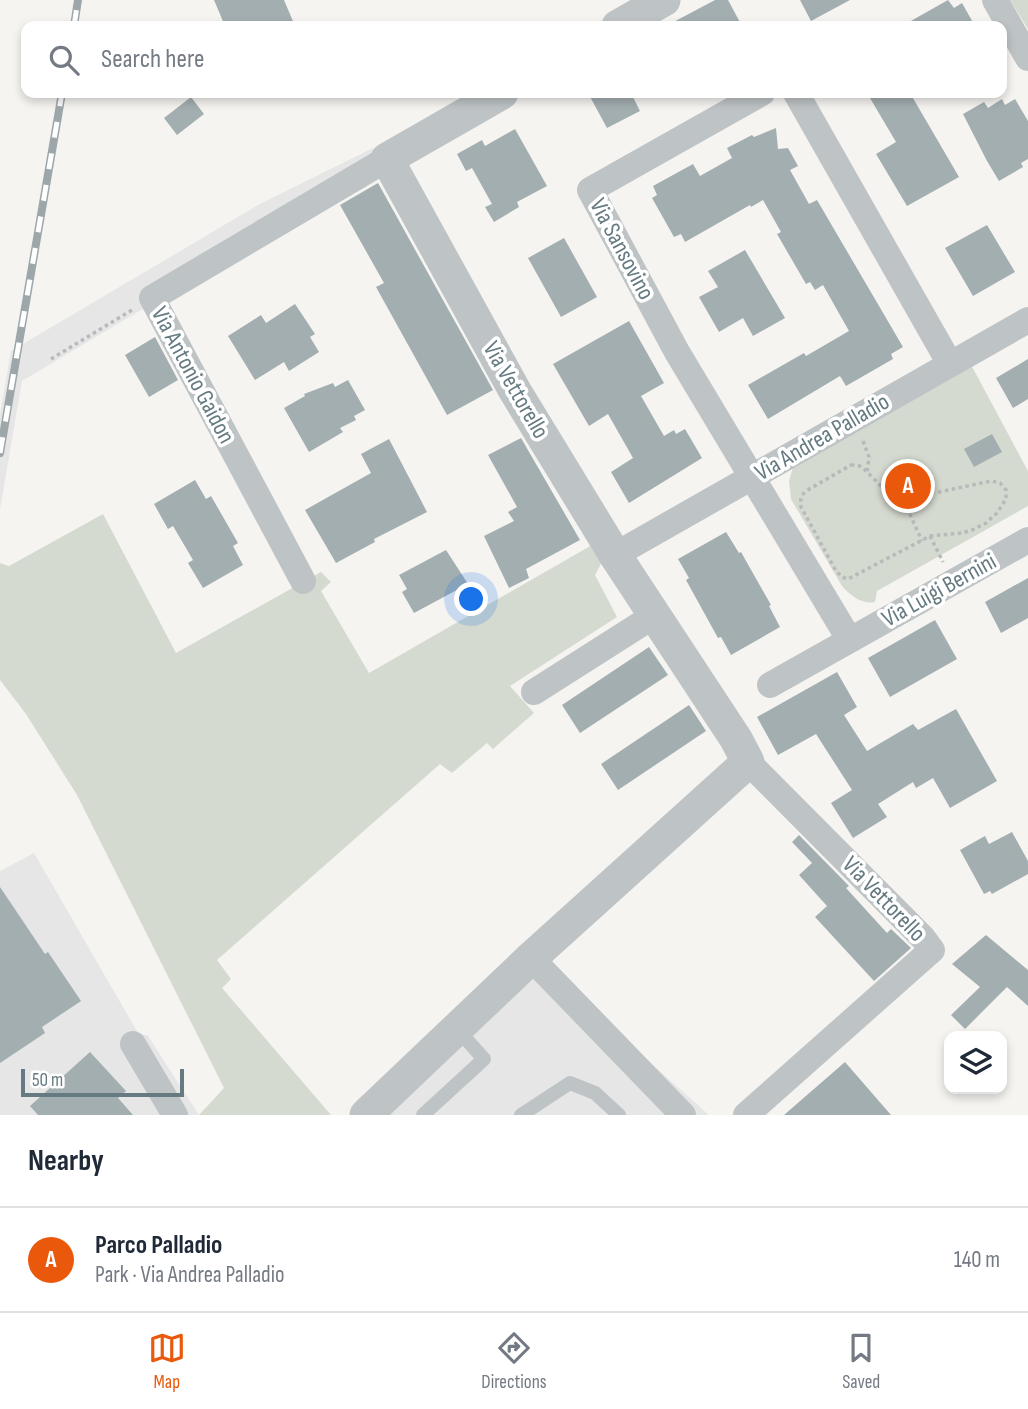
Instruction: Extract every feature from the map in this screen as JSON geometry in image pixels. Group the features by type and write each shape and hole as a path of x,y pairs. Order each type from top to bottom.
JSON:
{"street":[{"path":"995,0 1007,21"},
{"path":"1007,21 1028,58"},
{"path":"387,159 493,98"},
{"name":"Via Sansovino","path":"753,98 590,190 677,352 753,477"},
{"path":"799,98 950,364"},
{"name":"Via Antonio Gaidon","path":"303,581 152,298 387,159"},
{"name":"Via Vettorello","path":"387,159 515,391 615,555 736,739 748,762 932,950 746,1115"},
{"name":"Via Andrea Palladio","path":"615,555 1028,320"},
{"path":"753,477 849,639"},
{"name":"Via Luigi Bernini","path":"770,685 1028,540"},
{"path":"534,692 655,615"},
{"path":"366,1115 531,958 748,762"},
{"path":"531,958 683,1115"},
{"path":"133,1044 174,1115"}],"lane":[{"path":"423,1115 484,1059 457,1029"},
{"path":"521,1115 570,1083 595,1093 619,1115"}],"path":[{"path":"51,359 152,298"},
{"path":"851,420 869,457 867,474"},
{"path":"857,465 887,492 900,494 939,492 991,481 1006,490 1006,499 1003,506 986,523 962,533 930,536 855,577 842,577 836,571 801,506 802,495 846,467 857,465"},
{"path":"900,494 922,541"}],"shaded area":[{"path":"1010,0 1028,0 1028,29"},
{"path":"373,148 383,166 22,381 0,509 0,414 11,351 260,204"},
{"path":"969,361 1028,471 1028,506 877,591 875,602 861,601 842,586 791,499 789,481 795,461"},
{"path":"103,514 176,653 321,572 331,582 321,591 369,673 592,545 603,560 595,575 617,617 510,686 534,713 493,749 487,743 452,773 440,764 217,960 231,979 222,988 331,1115 199,1115 224,1088 77,795 26,714 0,680 0,563 9,566"},
{"path":"34,853 138,1033 148,1036 199,1115 0,1115 0,871"},
{"path":"539,963 709,1115 379,1115"}],"building":[{"path":"214,0 284,0 293,21 223,21"},
{"path":"715,0 728,0 739,21 675,21"},
{"path":"800,0 850,0 811,21"},
{"path":"948,0 954,8 962,3 972,21 911,21"},
{"path":"190,98 204,114 177,135 164,118"},
{"path":"591,98 634,98 640,111 607,128"},
{"path":"870,98 913,98 959,177 907,206 876,154 896,142"},
{"path":"1002,99 1005,105 1015,99 1028,121 1028,159 1021,163 1023,167 999,181 963,114 984,102 988,108"},
{"path":"776,128 778,149 788,148 798,166 790,170 809,204 817,200 903,347 891,354 893,359 846,386 840,376 768,419 748,385 849,331 823,285 815,290 810,282 806,284 777,234 781,232 763,200 685,242 681,234 674,237 652,198 657,195 653,186 693,164 700,176 732,158 727,148 752,135 754,137"},
{"path":"515,129 547,186 517,202 519,207 494,222 485,207 492,204 472,168 466,171 457,154 482,140 485,146"},
{"path":"378,183 493,390 447,415 376,287 384,283 340,205"},
{"path":"987,225 1015,272 973,296 945,248"},
{"path":"564,238 597,297 561,317 528,258"},
{"path":"745,250 785,318 753,336 743,318 719,332 699,297 718,287 708,271"},
{"path":"295,304 315,334 310,337 319,352 289,371 284,362 255,380 228,336 261,315 266,323"},
{"path":"629,321 664,383 641,396 664,436 674,430 676,434 685,429 702,458 629,503 611,472 633,458 608,414 589,426 553,364"},
{"path":"155,337 178,380 149,397 125,355"},
{"path":"1028,359 1028,399 1013,408 996,378"},
{"path":"348,380 365,410 354,416 356,420 340,428 343,432 309,452 284,408 305,396 304,394 333,383 335,387"},
{"path":"992,434 1002,452 974,467 964,449"},
{"path":"521,438 580,540 526,569 529,578 509,588 484,536 514,521 508,512 517,507 488,455"},
{"path":"389,439 427,512 374,539 375,542 336,563 305,510 371,473 361,454"},
{"path":"195,480 206,499 211,496 238,543 233,546 243,565 203,588 188,563 193,560 173,526 168,529 154,504"},
{"path":"726,532 739,553 741,552 771,605 769,606 780,627 731,655 721,637 718,638 686,580 689,578 678,559"},
{"path":"446,550 468,584 414,613 402,592 407,589 399,575"},
{"path":"1028,578 1028,618 1001,633 985,602"},
{"path":"935,620 957,659 890,697 868,658"},
{"path":"649,647 668,675 580,733 562,705"},
{"path":"837,672 857,707 844,715 867,751 913,724 918,730 956,709 997,781 950,808 933,778 916,788 913,782 878,804 887,817 853,838 831,803 852,790 816,734 778,755 757,717"},
{"path":"689,705 706,731 618,790 601,764"},
{"path":"1012,832 1028,861 1028,874 992,894 990,891 984,894 960,850 985,836 989,844"},
{"path":"799,835 849,886 846,888 887,933 891,929 911,948 874,981 815,917 827,906 799,875 812,863 792,842"},
{"path":"0,887 45,954 48,952 81,1001 42,1027 45,1033 0,1063"},
{"path":"986,935 1028,970 1028,1006 1007,987 965,1029 951,1015 980,987 952,964"},
{"path":"90,1052 126,1091 118,1098 133,1115 38,1115 30,1106"},
{"path":"845,1062 891,1115 784,1115"}],"railway":[{"path":"75,21 78,0"},
{"path":"0,453 61,98"}],"place":[{"name":"Parco Palladio","path":"908,486"}]}
